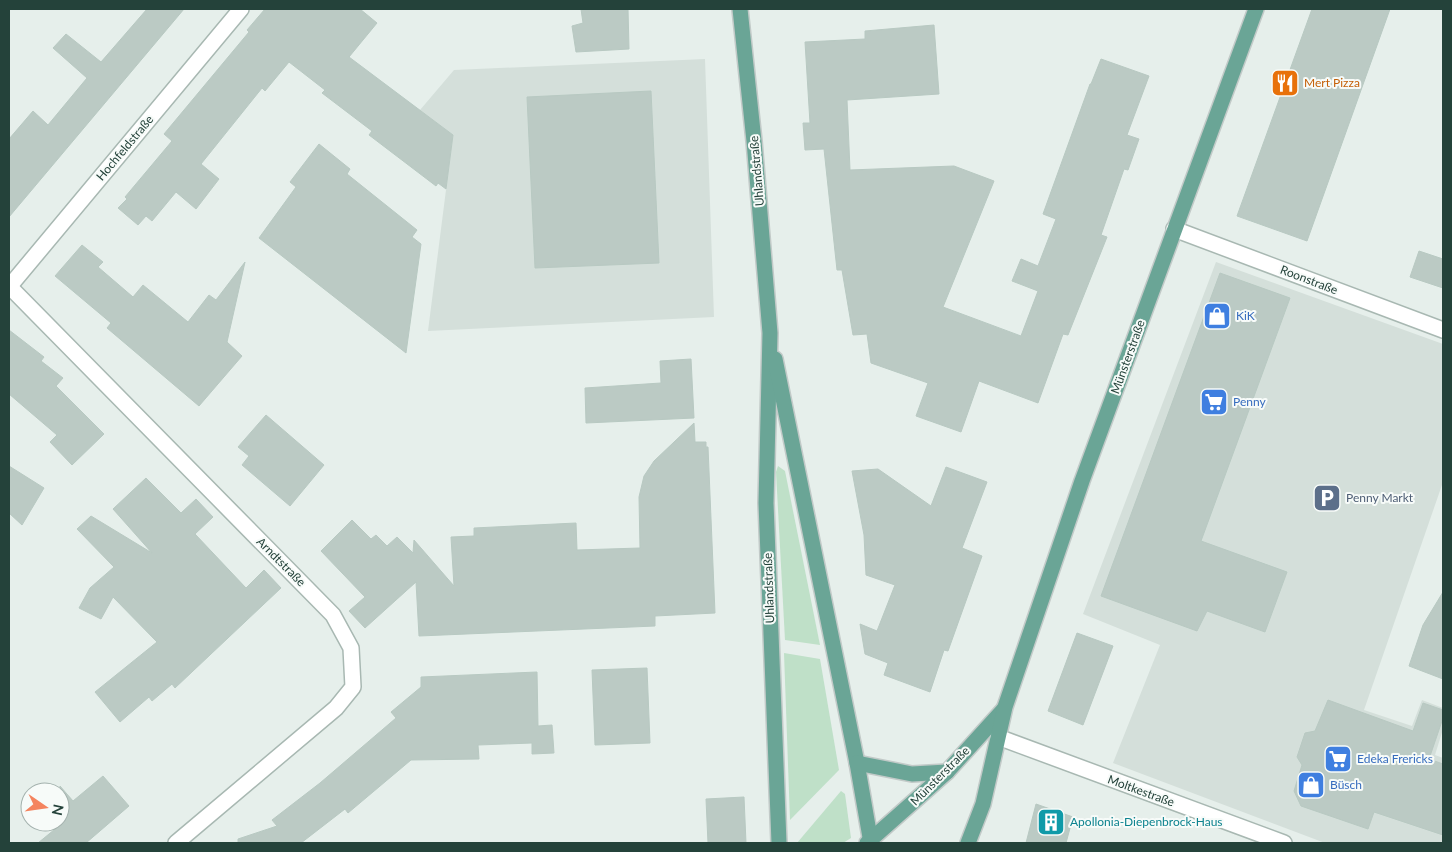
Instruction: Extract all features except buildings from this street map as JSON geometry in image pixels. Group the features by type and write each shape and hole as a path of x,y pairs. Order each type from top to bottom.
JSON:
{"main road":[{"name":"Uhlandstraße","path":"740,9 754,141 770,333 766,503 778,843"},
{"name":"Münsterstraße","path":"968,843 983,804 1005,707 1082,481 1256,9"},
{"name":"Uhlandstraße","path":"770,333 857,763"},
{"name":"Münsterstraße","path":"869,842 947,772 1005,707"},
{"name":"Münsterstraße","path":"857,763 869,842"},
{"path":"857,763 912,774 947,772"}],"street":[{"name":"Hochfeldstraße","path":"9,286 241,9"},
{"name":"Roonstraße","path":"1174,229 1443,330"},
{"name":"Arndtstraße","path":"9,286 333,615 351,648 353,687 336,708 176,843"},
{"name":"Moltkestraße","path":"998,737 1284,843"}],"shaded area":[{"path":"705,59 714,317 428,331 453,135 420,110 454,70"},
{"path":"1216,262 1443,344 1443,482 1364,710 1412,726 1422,700 1443,708 1443,729 1435,755 1443,758 1443,843 1325,843 1113,763 1160,645 1083,614"}],"green space":[{"path":"778,466 785,471 820,645 785,640 776,472"},
{"path":"784,653 820,659 839,770 790,820"},
{"path":"841,791 845,794 851,838 843,843 797,843"}],"place":[{"name":"Mert Pizza","path":"1285,83"},
{"name":"KiK","path":"1217,316"},
{"name":"Penny","path":"1214,402"},
{"name":"Penny Markt","path":"1327,498"},
{"name":"Edeka Frericks","path":"1338,759"},
{"name":"Büsch","path":"1311,785"},
{"name":"Apollonia-Diepenbrock-Haus","path":"1051,822"}]}
